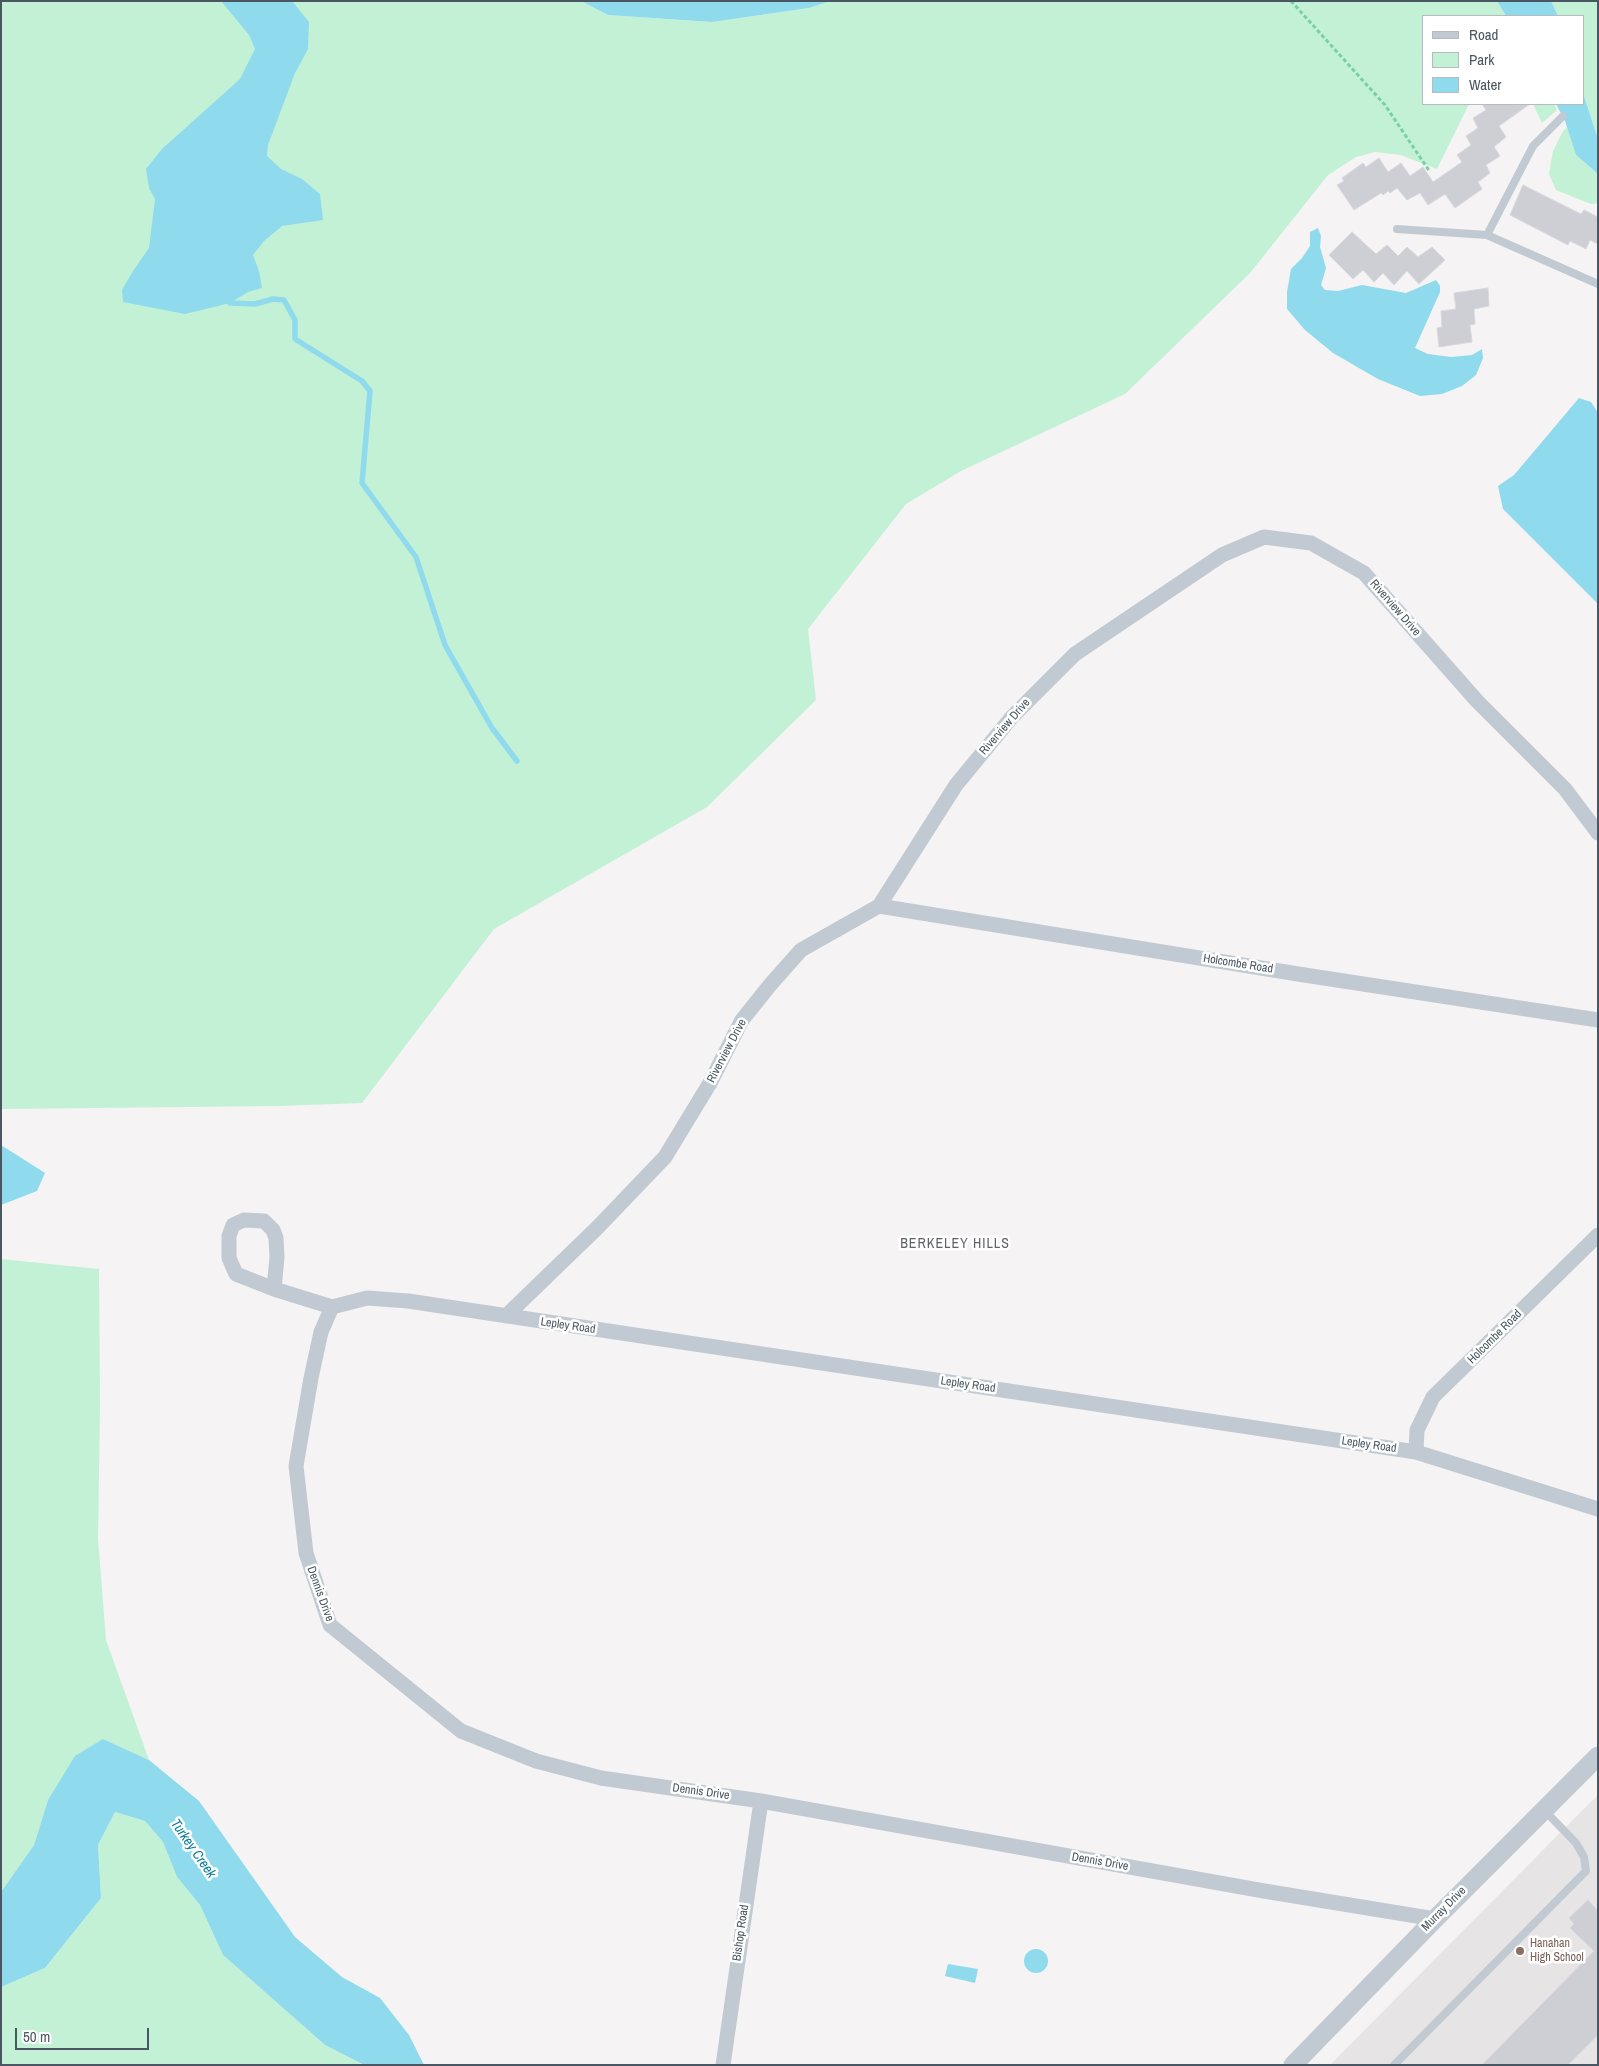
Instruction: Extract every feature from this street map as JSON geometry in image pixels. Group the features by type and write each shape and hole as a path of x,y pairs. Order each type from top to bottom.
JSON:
{"street":[{"name":"Riverview Drive","path":"506,1316 598,1227 665,1157 710,1084 742,1020 801,950 879,906 956,785 1012,717 1075,654 1222,555 1264,537 1311,543 1364,573 1477,701 1565,789 1598,833"},
{"name":"Holcombe Road","path":"879,906 1298,974 1598,1020"},
{"path":"274,1289 277,1258 276,1238 273,1230 264,1221 244,1220 233,1226 230,1236 229,1258 236,1274 274,1289 332,1307"},
{"name":"Holcombe Road","path":"1416,1452 1417,1430 1433,1397 1598,1235"},
{"name":"Lepley Road","path":"332,1307 367,1298 408,1301 1416,1452 1598,1509"},
{"name":"Dennis Drive","path":"332,1307 322,1332 311,1378 296,1466 306,1553 330,1625 461,1730 528,1758 601,1778 760,1801 1434,1919"},
{"name":"Murray Drive","path":"1293,2065 1434,1919 1598,1756"},
{"name":"Bishop Road","path":"723,2065 760,1801"}],"lane":[{"path":"1487,235 1533,146 1563,116"},
{"path":"1397,228 1487,235 1598,284"},
{"path":"1394,2065 1586,1872 1584,1857 1576,1843 1544,1810"}],"path":[{"path":"1291,1 1385,105 1430,172"}],"shaded area":[{"name":"Hanahan High School","path":"1598,1795 1598,2065 1330,2065 1555,1838"}],"green space":[{"path":"1,1 581,1 608,15 712,22 809,8 830,1 1497,1 1505,15 1422,15 1422,105 1469,105 1437,169 1401,155 1375,152 1356,157 1328,175 1250,273 1125,394 961,471 906,504 808,629 816,700 707,807 494,929 362,1103 279,1106 1,1109"},
{"path":"1551,1 1598,1 1598,139 1584,96 1584,15 1558,15"},
{"path":"1533,105 1554,105 1557,110 1542,123"},
{"path":"1567,127 1576,155 1598,174 1598,203 1591,204 1556,190 1549,174 1553,151"},
{"path":"1,1259 99,1269 100,1406 98,1539 106,1640 149,1760 103,1739 48,1800 34,1845 1,1892"},
{"path":"115,1812 145,1821 163,1842 177,1877 200,1905 223,1955 325,2045 363,2065 1,2065 1,1987 45,1968 101,1898 98,1845"}],"water":[{"path":"221,1 292,1 309,22 308,49 295,73 268,145 267,156 281,169 302,179 320,194 323,220 282,226 264,241 253,255 259,271 262,288 248,292 230,303 185,314 123,302 122,290 149,248 155,199 149,188 146,169 162,149 240,79 255,49 249,35"},
{"path":"581,1 830,1 809,8 712,22 608,15"},
{"path":"1497,1 1551,1 1558,15 1505,15"},
{"path":"1584,96 1598,139 1598,174 1576,155 1565,121 1557,105 1584,105"},
{"path":"1318,228 1321,236 1320,247 1326,268 1321,285 1325,290 1338,291 1362,285 1406,293 1436,280 1440,286 1440,292 1415,348 1428,354 1451,357 1472,355 1482,349 1483,358 1476,375 1462,386 1442,394 1420,396 1378,379 1333,353 1305,330 1287,309 1287,292 1291,269 1310,246 1310,232"},
{"path":"1579,398 1591,402 1598,413 1598,604 1503,509 1498,486 1514,475"},
{"path":"1,1145 45,1173 37,1191 1,1205"},
{"name":"Turkey Creek","path":"103,1739 149,1760 199,1801 295,1937 342,1977 380,1998 409,2035 424,2065 364,2065 325,2045 223,1955 200,1905 177,1877 163,1842 145,1821 115,1812 98,1845 101,1898 45,1968 1,1987 1,1892 34,1845 48,1800 75,1756"},
{"path":"1036,1949 1045,1952 1048,1961 1045,1970 1036,1973 1027,1970 1024,1961 1027,1952"},
{"path":"948,1964 978,1969 975,1983 945,1976"}],"building":[{"path":"1483,105 1529,105 1499,126 1506,137 1494,147 1500,156 1486,165 1490,173 1478,182 1482,189 1455,208 1445,194 1428,205 1420,193 1407,200 1397,188 1390,193 1388,191 1383,195 1381,193 1354,210 1337,185 1344,181 1342,178 1363,163 1366,167 1379,158 1388,172 1401,163 1410,176 1423,167 1433,182 1462,162 1457,155 1471,145 1466,136 1478,128 1473,118 1486,110"},
{"path":"1523,185 1581,214 1584,210 1598,217 1598,244 1590,240 1586,249 1570,241 1568,245 1510,215"},
{"path":"1352,232 1376,254 1387,245 1398,256 1407,247 1418,257 1432,247 1445,260 1419,284 1407,271 1394,285 1383,273 1374,282 1363,270 1353,279 1329,255"},
{"path":"1488,288 1489,306 1474,309 1475,324 1470,325 1472,342 1439,347 1437,328 1442,327 1441,311 1456,309 1454,293"},
{"name":"Hanahan High School","path":"1588,1900 1598,1911 1598,2035 1568,2065 1482,2065 1594,1951 1570,1928 1574,1924 1569,1918"}],"waterway":[{"path":"230,303 255,304 273,299 284,300 295,320 295,339 362,381 370,391 362,483 416,557 445,645 492,728 517,761"}],"place":[{"name":"Hanahan High School","path":"1520,1951"}],"district":[{"name":"BERKELEY HILLS","path":"955,1244"}]}
